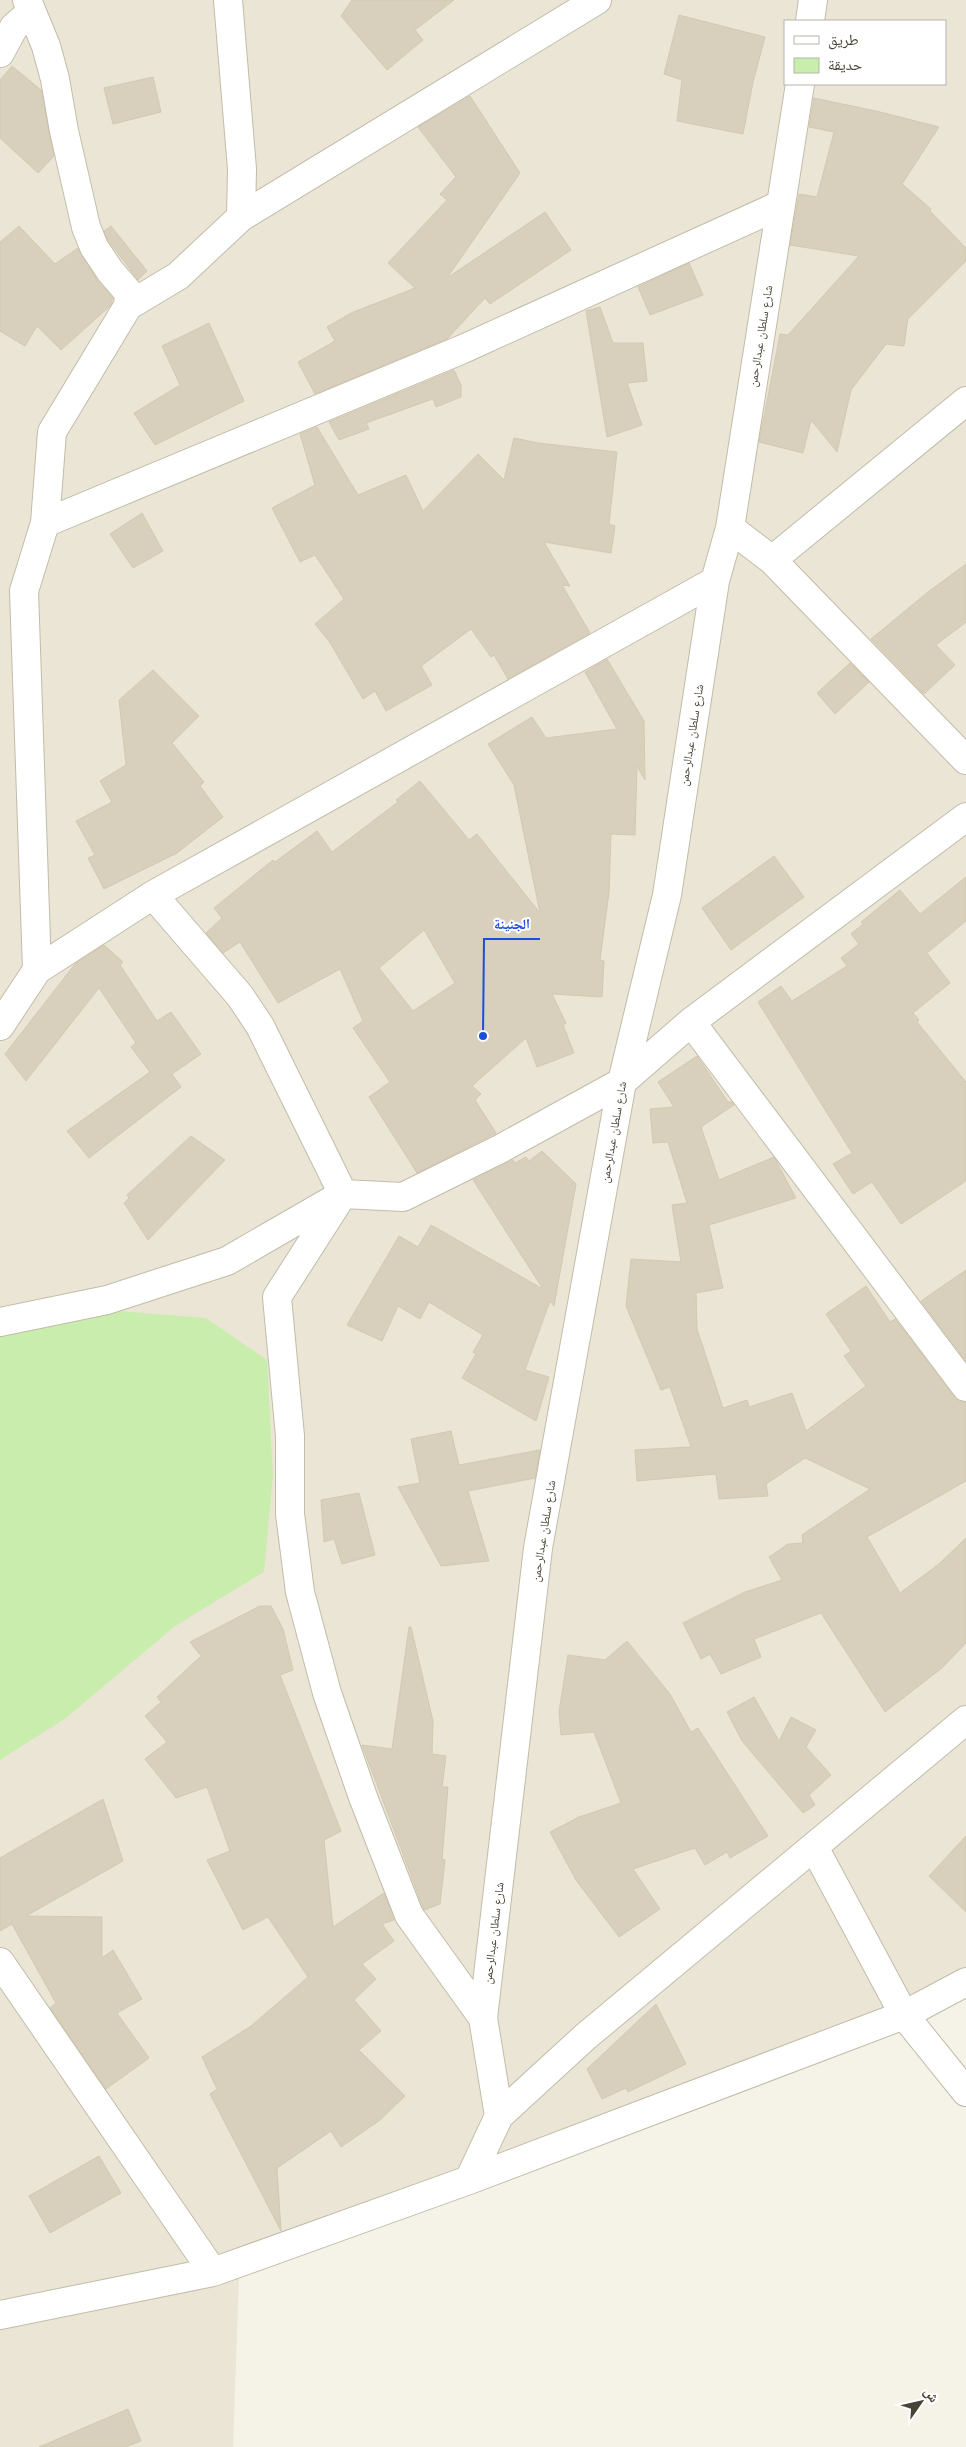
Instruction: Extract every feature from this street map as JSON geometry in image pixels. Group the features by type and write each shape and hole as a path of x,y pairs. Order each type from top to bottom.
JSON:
{"street":[{"path":"228,0 242,169 241,217"},
{"path":"128,306 178,276 241,217 597,0"},
{"path":"810,20 813,0"},
{"path":"0,53 14,27 29,6"},
{"path":"29,6 46,46 56,79 64,131 86,227 94,247 110,271 129,293 128,306 52,432 45,523 12,594 37,970"},
{"name":"شارع سلطان عبدالرحمن","path":"499,2116 483,2018 538,1548 622,1082 667,895 715,582 730,528 800,85"},
{"path":"45,523 463,349 780,205"},
{"path":"772,560 966,401"},
{"path":"730,528 772,560 966,760"},
{"path":"0,1026 37,970 153,895 715,582"},
{"path":"0,1322 107,1300 227,1261 343,1194 403,1197 500,1150 622,1082 691,1022 966,817"},
{"path":"153,895 240,996 260,1026 343,1194"},
{"path":"691,1022 966,1387"},
{"path":"343,1194 277,1296 290,1436 290,1514 300,1592 327,1694 363,1797 409,1915 483,2018"},
{"path":"469,2180 499,2116 585,2037 966,1720"},
{"path":"814,1847 904,2016 966,2092"},
{"path":"0,1962 213,2272"},
{"path":"0,2315 213,2272 469,2180 904,2016 966,1982"}],"shaded area":[{"path":"0,0 966,0 966,1989 921,2013 239,2277 233,2447 0,2447"}],"green space":[{"path":"119,1311 206,1318 267,1360 273,1475 264,1572 175,1626 66,1718 0,1760 0,1333"}],"building":[{"path":"352,0 454,0 415,30 423,40 387,70 341,16"},
{"path":"679,15 765,37 753,82 743,134 677,121 682,80 664,74"},
{"path":"12,66 41,90 54,156 38,173 0,138 0,80"},
{"path":"153,77 161,112 113,124 104,88"},
{"path":"470,96 520,173 447,278 545,212 571,250 490,304 485,298 447,339 315,394 298,362 335,341 327,327 351,313 415,288 388,263 447,200 440,194 456,177 418,127"},
{"path":"814,98 939,127 902,184 931,209 930,211 966,248 966,261 908,317 904,346 886,344 851,390 837,452 811,420 803,453 759,442 780,334 788,335 859,256 790,245 799,194 817,197 834,132 809,127"},
{"path":"19,226 55,264 78,248 97,280 113,298 110,306 61,350 37,326 25,346 0,331 0,242"},
{"path":"111,226 147,271 138,280 108,240 104,231"},
{"path":"689,263 703,295 650,315 638,287"},
{"path":"600,307 613,343 643,343 647,381 627,383 642,425 607,437 586,311"},
{"path":"209,323 244,401 155,445 134,413 180,385 162,346"},
{"path":"454,370 461,385 461,397 436,407 433,399 366,423 369,429 339,440 329,422"},
{"path":"317,427 358,495 406,475 423,511 478,454 504,480 514,438 538,443 617,452 609,524 615,526 611,553 544,542 570,586 562,585 590,633 508,679 494,655 491,657 471,629 421,666 432,685 386,711 375,691 363,699 329,641 315,624 344,599 315,555 300,562 272,508 315,485 300,434"},
{"path":"142,513 163,551 133,568 110,534"},
{"path":"966,564 966,622 936,645 955,665 924,694 871,639 928,592"},
{"path":"607,659 644,721 645,780 637,766 635,835 611,834 609,892 600,960 604,961 602,997 552,994 566,1023 563,1025 574,1053 537,1067 526,1038 472,1086 481,1094 475,1100 496,1133 417,1173 369,1097 390,1082 353,1028 363,1021 340,969 278,1003 240,942 223,953 206,933 222,918 214,908 273,860 275,862 317,831 332,852 398,802 396,800 420,781 469,840 477,834 540,913 514,785 488,744 532,717 546,738 617,729 585,672","holes":["424,930 455,983 413,1011 379,968"]},
{"path":"850,663 869,682 835,714 817,693"},
{"path":"153,670 199,716 172,743 204,782 200,786 223,817 177,853 104,889 88,858 95,855 76,821 112,802 100,781 126,765 119,700"},
{"path":"774,856 804,897 731,950 702,908"},
{"path":"966,877 966,921 927,953 950,983 913,1013 919,1020 917,1022 966,1082 966,1181 901,1224 872,1182 853,1194 833,1164 852,1153 758,1002 781,986 792,1001 847,966 841,958 859,944 851,934 863,924 861,922 900,890 920,914"},
{"path":"104,945 123,962 120,965 157,1021 171,1012 201,1054 172,1074 181,1087 89,1158 67,1131 150,1072 131,1047 136,1043 99,988 26,1081 5,1054 75,964"},
{"path":"697,1056 728,1102 732,1102 734,1105 701,1127 719,1180 774,1157 796,1198 709,1225 723,1288 696,1293 697,1329 723,1408 747,1400 749,1407 792,1393 806,1431 866,1386 844,1356 851,1351 826,1314 866,1286 890,1322 895,1319 954,1396 966,1402 966,1481 867,1537 900,1593 939,1564 966,1538 966,1643 942,1668 885,1712 821,1613 754,1639 761,1657 721,1674 710,1654 701,1659 683,1623 745,1592 782,1580 769,1557 788,1544 803,1543 802,1535 870,1489 805,1458 766,1484 768,1496 719,1499 716,1474 637,1481 635,1450 691,1447 670,1387 661,1390 626,1306 631,1259 681,1262 672,1205 687,1203 668,1142 653,1143 650,1109 674,1107 658,1082"},
{"path":"191,1136 225,1160 148,1240 124,1203 129,1198 127,1195"},
{"path":"542,1151 576,1184 554,1306 550,1301 525,1370 549,1377 536,1421 462,1378 476,1354 473,1352 483,1335 429,1302 420,1319 398,1306 382,1341 347,1325 399,1236 418,1247 431,1225 543,1289 473,1180 513,1160 515,1163 526,1157 529,1161"},
{"path":"966,1270 966,1361 921,1301"},
{"path":"451,1431 459,1465 540,1450 535,1478 468,1491 489,1561 441,1566 398,1487 420,1483 411,1439"},
{"path":"359,1493 375,1555 342,1564 334,1539 324,1542 321,1500"},
{"path":"260,1606 271,1606 283,1629 293,1670 280,1675 341,1831 324,1840 333,1927 384,1893 394,1920 382,1924 394,1941 362,1964 376,1979 354,2000 381,2031 359,2050 405,2096 380,2120 341,2147 331,2131 277,2168 281,2231 210,2094 217,2089 202,2057 251,2026 308,1977 268,1917 243,1930 207,1860 230,1851 207,1787 176,1798 145,1759 167,1742 145,1716 161,1702 157,1697 201,1656 190,1642"},
{"path":"409,1627 411,1627 433,1721 432,1754 446,1756 442,1787 448,1787 442,1859 445,1860 440,1904 424,1910 362,1745 392,1749"},
{"path":"627,1641 670,1694 691,1732 698,1728 768,1836 730,1858 727,1852 705,1865 695,1848 633,1869 660,1909 619,1937 576,1880 550,1832 579,1817 621,1803 594,1732 561,1735 559,1712 568,1655 605,1660"},
{"path":"754,1697 779,1741 791,1717 816,1730 806,1747 831,1775 809,1795 815,1805 803,1813 742,1741 727,1712"},
{"path":"103,1799 123,1861 26,1916 102,1917 102,1958 113,1950 142,1999 117,2013 149,2058 106,2089 50,2008 56,2003 12,1924 0,1931 0,1858"},
{"path":"966,1836 966,1912 929,1876"},
{"path":"656,2004 686,2064 628,2092 626,2088 602,2099 587,2069"},
{"path":"99,2156 121,2193 50,2233 29,2196"},
{"path":"128,2409 141,2441 126,2447 39,2447"}],"place":[{"name":"الجنينة","path":"483,1036"}]}
